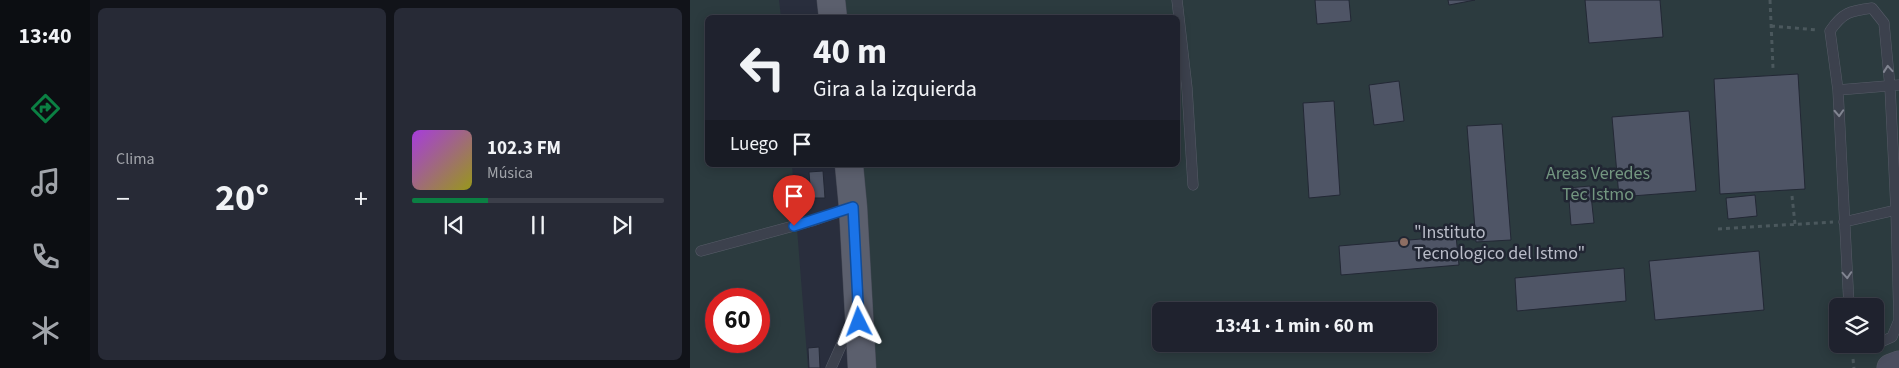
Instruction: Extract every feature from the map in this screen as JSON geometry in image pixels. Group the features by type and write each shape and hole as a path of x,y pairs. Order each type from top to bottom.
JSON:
{"main road":[{"path":"832,0 833,15"},
{"path":"849,167 862,368"}],"street":[{"path":"1891,368 1899,365"}],"lane":[{"path":"1177,0 1179,15"},
{"path":"1849,298 1838,90 1830,31 1839,18 1856,10 1872,8 1884,23 1894,86 1899,320 1892,337 1884,340"},
{"path":"1180,26 1187,88 1192,185"},
{"path":"1838,90 1894,86"},
{"path":"701,251 812,221 853,207"},
{"path":"1844,222 1896,210"},
{"path":"830,368 858,307"}],"path":[{"path":"1770,0 1773,68"},
{"path":"1771,26 1830,31"},
{"path":"1792,196 1795,224"},
{"path":"1718,229 1844,222"}],"green space":[{"path":"690,0 779,0 781,15 705,15 705,167 792,167 808,368 690,368"},
{"name":"Areas Veredes Tec Istmo","path":"836,0 1899,0 1899,365 1891,368 861,368 847,167 1180,167 1180,15 837,15"}],"building":[{"path":"1315,0 1349,0 1351,21 1317,24"},
{"path":"1448,0 1475,0 1449,5"},
{"path":"1585,0 1660,0 1663,37 1589,43"},
{"path":"1798,74 1805,189 1720,194 1714,79"},
{"path":"1399,81 1404,121 1374,125 1369,85"},
{"path":"1334,101 1340,195 1309,198 1303,103"},
{"path":"1689,111 1696,191 1619,197 1612,117"},
{"path":"1502,124 1511,240 1476,242 1467,126"},
{"path":"823,171 825,198 811,198 809,172"},
{"path":"1590,186 1594,223 1571,225 1568,188"},
{"path":"1755,195 1757,216 1728,219 1726,198"},
{"path":"1456,236 1459,265 1341,275 1339,246"},
{"path":"1759,251 1764,310 1655,320 1649,261"},
{"path":"1624,268 1626,301 1517,311 1515,278"},
{"path":"819,347 820,368 809,368 808,348"}],"place":[{"name":"\"Instituto Tecnologico del Istmo\"","path":"1404,242"}],"route":[{"path":"794,226 853,207 859,322"}]}
